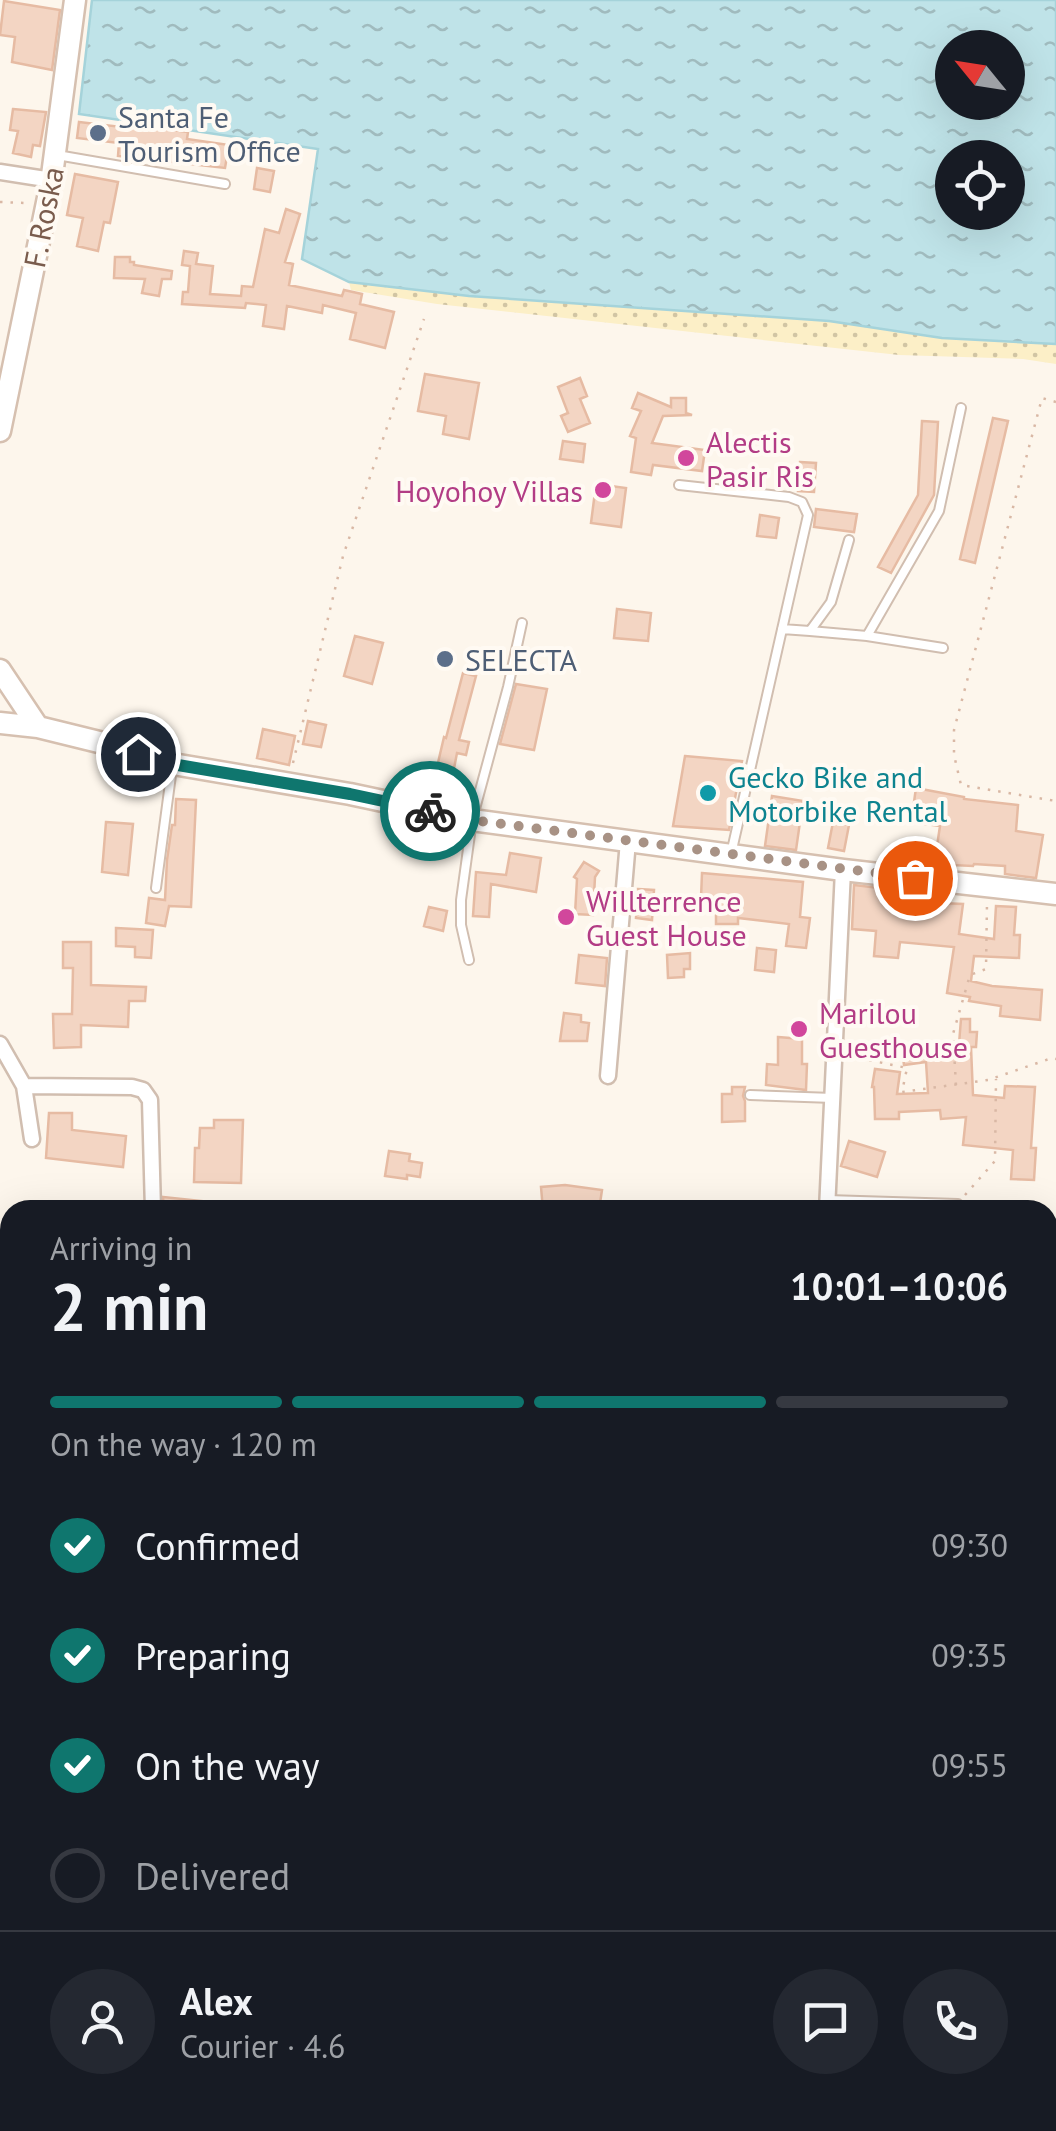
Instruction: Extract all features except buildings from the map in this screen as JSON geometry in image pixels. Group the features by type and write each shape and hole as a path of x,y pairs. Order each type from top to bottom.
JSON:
{"main road":[{"name":"F. Roska","path":"0,431 52,182 75,0"},
{"path":"0,670 38,727"},
{"path":"0,723 38,727 172,764 472,820 1056,894"}],"street":[{"path":"0,172 52,182"},
{"path":"608,1076 628,841"},
{"path":"827,1200 843,870"},
{"path":"0,1044 24,1086 32,1139"},
{"path":"24,1086 143,1090 150,1100 153,1200"}],"lane":[{"path":"56,155 225,184"},
{"path":"867,636 939,511 960,408"},
{"path":"680,486 788,498 802,502 808,515 730,854"},
{"path":"810,631 831,602 850,540"},
{"path":"469,960 460,900 472,820 522,623"},
{"path":"782,629 867,636 943,648"},
{"path":"156,888 172,764"},
{"path":"750,1095 833,1098"}],"path":[{"path":"0,202 24,204 52,182"},
{"path":"288,784 343,556 424,318"},
{"path":"1056,402 1042,398 954,730 954,756 960,785 1056,800"},
{"path":"956,1085 954,1034 970,974 986,970 988,886"},
{"path":"834,1053 908,1068 902,1092 996,1078 1052,1058 1056,1060"},
{"path":"961,1200 995,1160 996,1078"}],"sand":[{"path":"349,282 469,296 829,321 942,338 1056,344 1056,364 1023,359 899,355 437,304 351,290"}],"water":[{"path":"92,0 1056,0 1056,344 942,338 829,321 469,296 349,282 302,259 318,149 79,114"}],"way so far":[{"path":"430,811 472,820 915,878"}],"place":[{"name":"Santa Fe Tourism Office","path":"98,133"},
{"name":"Alectis Pasir Ris","path":"686,458"},
{"name":"Hoyohoy Villas","path":"603,490"},
{"name":"SELECTA","path":"445,659"},
{"name":"Gecko Bike and Motorbike Rental","path":"708,793"},
{"name":"Willterrence Guest House","path":"566,917"},
{"name":"Marilou Guesthouse","path":"799,1029"}],"route":[{"path":"138,754 172,764 430,811"}]}
